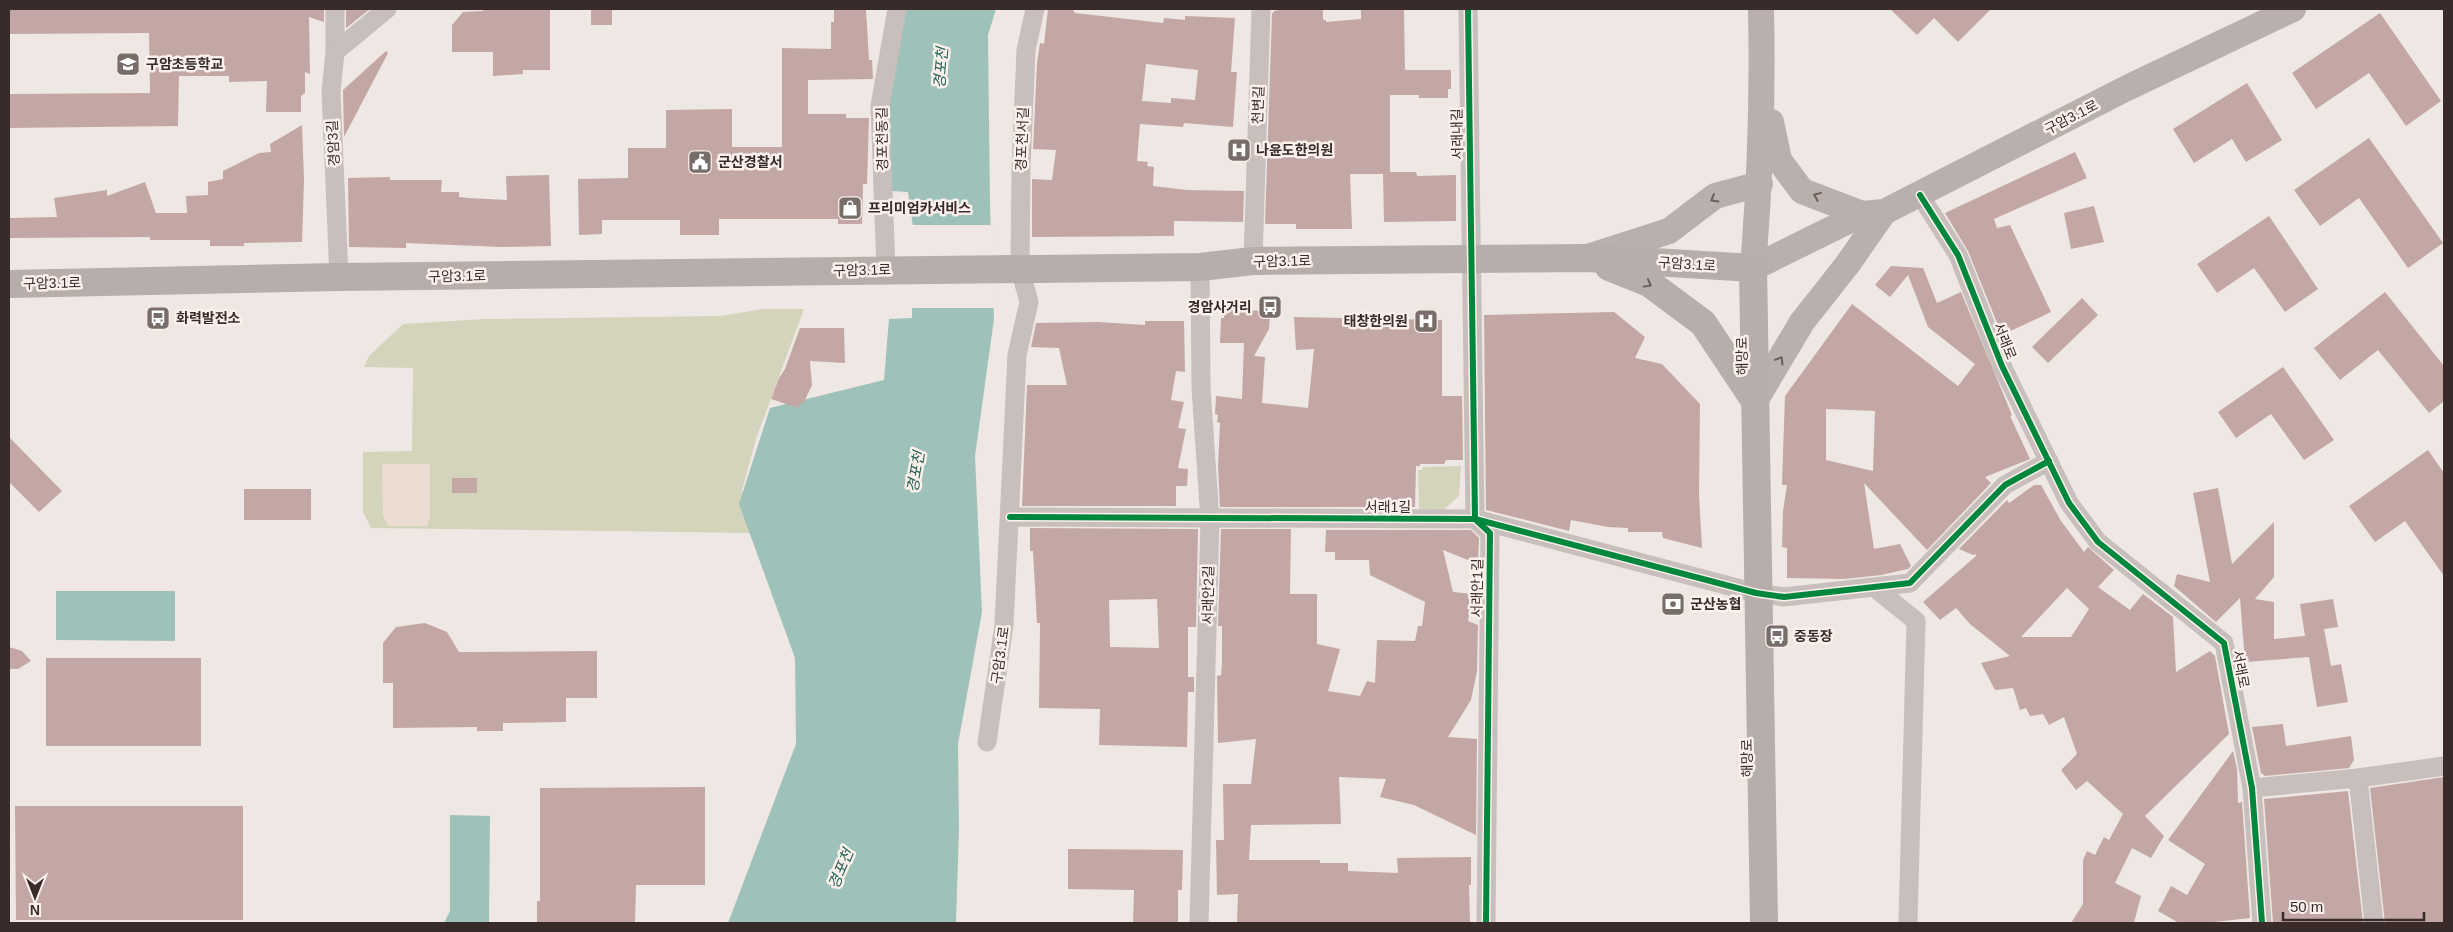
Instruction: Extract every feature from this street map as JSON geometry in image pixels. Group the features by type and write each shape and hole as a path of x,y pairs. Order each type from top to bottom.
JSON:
{"main road":[{"name":"구암3.1로","path":"9,284 339,277 1200,267 1253,261 1587,258 1753,268"},
{"path":"1587,258 1649,283 1703,323 1755,401"},
{"name":"해망로","path":"1753,268 1756,593 1764,923"}],"street":[{"name":"경암3길","path":"335,9 335,52 331,92 339,277"},
{"path":"335,52 387,9"},
{"name":"경포천동길","path":"896,270 880,106 897,9"},
{"name":"경포천서길","path":"1014,269 1026,50 1035,9"},
{"name":"천변길","path":"1253,261 1261,9"},
{"name":"서래내길","path":"1468,9 1471,260"},
{"name":"해망로","path":"1753,268 1760,184 1763,82 1761,9"},
{"name":"구암3.1로","path":"1753,268 1873,213 1920,195 2128,88 2293,9"},
{"path":"1755,401 1802,322 1847,265 1873,213 1802,191 1779,160 1763,82"},
{"path":"1587,258 1669,231 1715,196 1760,184"},
{"name":"서래로","path":"1920,195 1958,255 2002,366 2069,503 2098,542 2224,643 2252,788 2262,923"},
{"path":"1471,260 1475,519"},
{"name":"서래안2길","path":"1200,267 1201,388 1210,520 1200,923"},
{"name":"구암3.1로","path":"987,742 1004,625 1017,355 1029,302 1014,269"},
{"path":"1756,593 1784,598 1910,583 2005,485 2048,461"},
{"name":"서래1길","path":"1010,517 1210,520 1475,519 1756,593"},
{"name":"서래안1길","path":"1475,519 1490,533 1486,923"},
{"path":"1875,588 1916,621 1908,923"},
{"path":"2252,788 2358,778 2444,766"},
{"path":"2358,778 2374,923"}],"green space":[{"path":"763,309 804,309 756,439 742,490 756,533 371,528 363,512 363,452 412,451 413,368 364,367 369,356 403,324 485,319 720,316"},
{"path":"1461,466 1459,496 1443,510 1419,509 1418,470 1422,470 1423,467"}],"shaded area":[{"path":"382,464 430,464 430,517 427,526 388,526 383,516"}],"water":[{"name":"경포천","path":"901,9 996,9 988,35 990,206 994,319 975,456 982,612 958,744 959,828 956,923 728,923 796,744 795,658 739,504 770,408 884,380 889,319 912,318 913,227 908,192 892,191 885,111"},
{"path":"56,591 175,591 175,641 56,640"},
{"path":"450,815 490,816 489,923 444,923 450,911"}],"pier":[{"path":"910,225 994,225 997,308 910,308"}],"building":[{"path":"9,9 324,9 324,22 309,17 310,74 305,72 305,93 301,96 301,112 266,112 267,81 229,82 229,76 179,76 178,126 9,128 9,94 150,93 149,33 9,34"},
{"path":"346,9 370,9 346,28"},
{"path":"484,9 550,9 550,70 523,70 523,74 493,76 493,52 452,52 452,25 463,12 483,11"},
{"path":"591,9 612,9 612,25 591,25"},
{"path":"834,9 866,9 869,60 872,60 873,79 808,80 808,114 846,114 846,118 869,118 867,184 863,184 862,224 838,224 838,219 719,219 719,235 680,235 680,220 602,220 602,234 579,235 578,179 628,178 628,148 666,148 666,110 732,109 732,147 782,147 782,48 831,49 831,22 834,22"},
{"path":"1048,9 1072,9 1075,13 1163,23 1164,18 1185,20 1185,16 1235,18 1231,72 1237,72 1233,127 1184,123 1183,127 1140,124 1137,161 1148,162 1147,166 1154,167 1153,186 1187,190 1244,191 1243,222 1174,221 1174,236 1032,237 1032,179 1052,180 1056,150 1033,149 1037,63 1040,43 1044,44","holes":["1146,64 1198,70 1195,100 1171,98 1171,103 1142,101"]},
{"path":"1284,9 1323,10 1323,20 1326,20 1326,22 1361,19 1361,9 1404,9 1405,70 1451,70 1451,89 1448,89 1448,98 1390,95 1390,172 1416,172 1417,176 1456,175 1456,221 1384,222 1383,174 1350,174 1352,229 1296,229 1296,224 1265,224 1272,14 1274,11"},
{"path":"1890,9 1991,9 1958,42 1934,18 1917,35"},
{"path":"2380,13 2441,101 2406,126 2369,73 2316,109 2292,73"},
{"path":"386,51 388,53 344,137 343,90"},
{"path":"2247,83 2282,140 2246,162 2232,139 2194,163 2173,129"},
{"path":"302,125 304,180 302,242 244,243 244,246 210,246 210,240 150,240 150,237 9,238 9,218 57,217 54,198 107,190 107,196 145,182 156,213 187,213 186,196 208,195 208,182 223,179 223,171 259,153 271,152 270,144"},
{"path":"2369,138 2443,243 2408,268 2359,198 2320,226 2294,190"},
{"path":"2075,152 2087,178 1994,219 1997,228 2010,225 2051,312 2002,335 1968,251 1945,213"},
{"path":"549,175 551,246 502,247 406,243 406,248 349,247 348,178 390,177 390,180 442,180 441,192 459,192 459,197 507,200 506,176"},
{"path":"2094,206 2104,242 2071,249 2064,213"},
{"path":"2269,216 2318,289 2285,312 2254,268 2217,293 2197,264"},
{"path":"1891,266 1923,268 1937,303 1961,292 2012,415 2010,416 2030,459 1985,477 1991,483 1927,550 1864,483 1874,549 1900,544 1911,566 1908,569 1881,575 1845,579 1787,578 1787,548 1782,547 1783,511 1787,485 1782,485 1785,396 1852,304 1958,386 1975,364 1928,327 1908,275 1890,297 1875,285","holes":["1826,409 1875,411 1873,471 1826,460"]},
{"path":"2385,292 2444,366 2444,401 2429,413 2378,350 2340,380 2314,348"},
{"path":"2082,298 2098,315 2048,363 2032,347"},
{"path":"1224,310 1270,311 1269,329 1254,356 1265,357 1262,403 1308,408 1314,349 1296,350 1294,317 1442,320 1442,396 1462,396 1463,460 1446,460 1444,464 1420,464 1420,466 1416,466 1415,507 1220,507 1218,466 1220,423 1217,422 1218,415 1215,414 1216,396 1242,399 1244,343 1220,343 1221,318 1224,318"},
{"path":"1614,312 1645,337 1635,358 1662,364 1700,404 1699,495 1702,548 1663,538 1662,532 1628,532 1628,528 1608,527 1571,520 1569,531 1486,510 1484,315"},
{"path":"1145,321 1184,321 1185,372 1176,371 1171,400 1184,402 1178,428 1186,429 1178,468 1188,469 1187,486 1176,486 1176,506 1022,506 1027,385 1067,385 1059,348 1031,347 1036,323 1098,322 1145,325"},
{"path":"800,328 844,328 845,363 810,361 812,385 803,404 801,403 798,408 771,399 779,378 785,369"},
{"path":"2283,367 2334,440 2304,460 2271,414 2236,438 2218,412"},
{"path":"9,437 62,491 39,512 9,482"},
{"path":"2428,450 2444,473 2444,576 2405,521 2375,542 2349,506"},
{"path":"452,478 477,478 477,493 452,493"},
{"path":"2034,485 2041,485 2061,521 2084,552 2088,547 2114,570 2098,587 2130,610 2143,594 2173,617 2176,672 2210,651 2215,656 2229,734 2145,816 2164,836 2151,858 2132,848 2115,883 2141,896 2134,923 2071,923 2083,904 2083,860 2087,851 2095,855 2104,837 2109,840 2123,814 2087,781 2076,790 2061,770 2077,754 2064,717 2049,725 2043,714 2030,716 2026,708 2020,710 2013,688 1995,690 1981,663 2010,656 1970,624 1956,608 1940,620 1923,602 1976,556 1976,554 1973,555 1959,549 2007,500 2009,503","holes":["2067,588 2089,609 2071,637 2021,637"]},
{"path":"2218,488 2232,564 2274,522 2274,577 2255,599 2274,602 2274,639 2305,636 2300,604 2333,599 2338,627 2324,629 2331,666 2341,664 2348,702 2317,707 2309,657 2245,662 2240,598 2216,622 2174,586 2177,574 2210,582 2193,493"},
{"path":"244,489 311,489 311,520 244,520"},
{"path":"1030,528 1198,529 1196,627 1188,627 1188,677 1194,677 1194,692 1188,692 1187,747 1099,745 1100,709 1039,708 1040,623 1037,623 1033,551 1030,551","holes":["1157,599 1159,648 1110,647 1109,600"]},
{"path":"1221,529 1291,529 1290,594 1317,594 1317,644 1340,649 1328,691 1360,696 1367,681 1375,683 1377,640 1415,641 1418,626 1422,626 1425,602 1370,575 1369,560 1335,560 1335,552 1325,552 1326,530 1471,530 1479,538 1478,564 1443,550 1453,592 1472,594 1468,621 1478,625 1477,671 1471,700 1448,737 1477,739 1476,835 1414,805 1380,797 1386,779 1339,777 1341,824 1251,825 1249,860 1320,860 1320,863 1348,863 1348,871 1398,873 1397,858 1471,857 1471,885 1469,885 1470,923 1237,923 1238,894 1217,895 1216,840 1224,840 1223,784 1251,784 1256,739 1218,743 1217,676 1221,675 1222,662 1222,626 1218,626"},
{"path":"425,623 447,632 459,652 597,651 597,698 566,698 566,722 503,723 503,731 477,731 477,727 393,728 393,683 383,683 383,643 396,627"},
{"path":"9,647 22,651 31,661 18,669 9,669"},
{"path":"46,658 201,658 201,746 46,746"},
{"path":"2283,724 2286,746 2351,736 2354,760 2349,768 2265,776 2261,773 2252,727"},
{"path":"2233,751 2237,769 2238,803 2242,802 2250,918 2206,923 2179,923 2158,911 2171,886 2187,895 2205,864 2168,840"},
{"path":"2444,777 2444,923 2385,923 2370,788"},
{"path":"705,787 705,885 636,885 635,923 537,923 537,901 540,901 540,788"},
{"path":"2348,791 2363,923 2273,923 2264,799"},
{"path":"15,806 243,806 243,920 16,920"},
{"path":"1068,849 1183,850 1182,890 1178,890 1178,923 1133,923 1134,890 1068,889"}],"cycle path":[{"path":"1468,9 1475,519 1490,533 1486,923"},
{"path":"1920,195 1958,255 2002,366 2069,503 2098,542 2224,643 2252,788 2262,923"},
{"path":"1010,517 1475,519 1756,593 1784,597 1910,583 2005,485 2049,461"}],"place":[{"name":"구암초등학교","path":"128,64"},
{"name":"나윤도한의원","path":"1239,150"},
{"name":"군산경찰서","path":"700,162"},
{"name":"프리미엄카서비스","path":"850,208"},
{"name":"경암사거리","path":"1270,307"},
{"name":"화력발전소","path":"158,318"},
{"name":"태창한의원","path":"1426,321"},
{"name":"군산농협","path":"1673,604"},
{"name":"중동장","path":"1777,636"}]}
